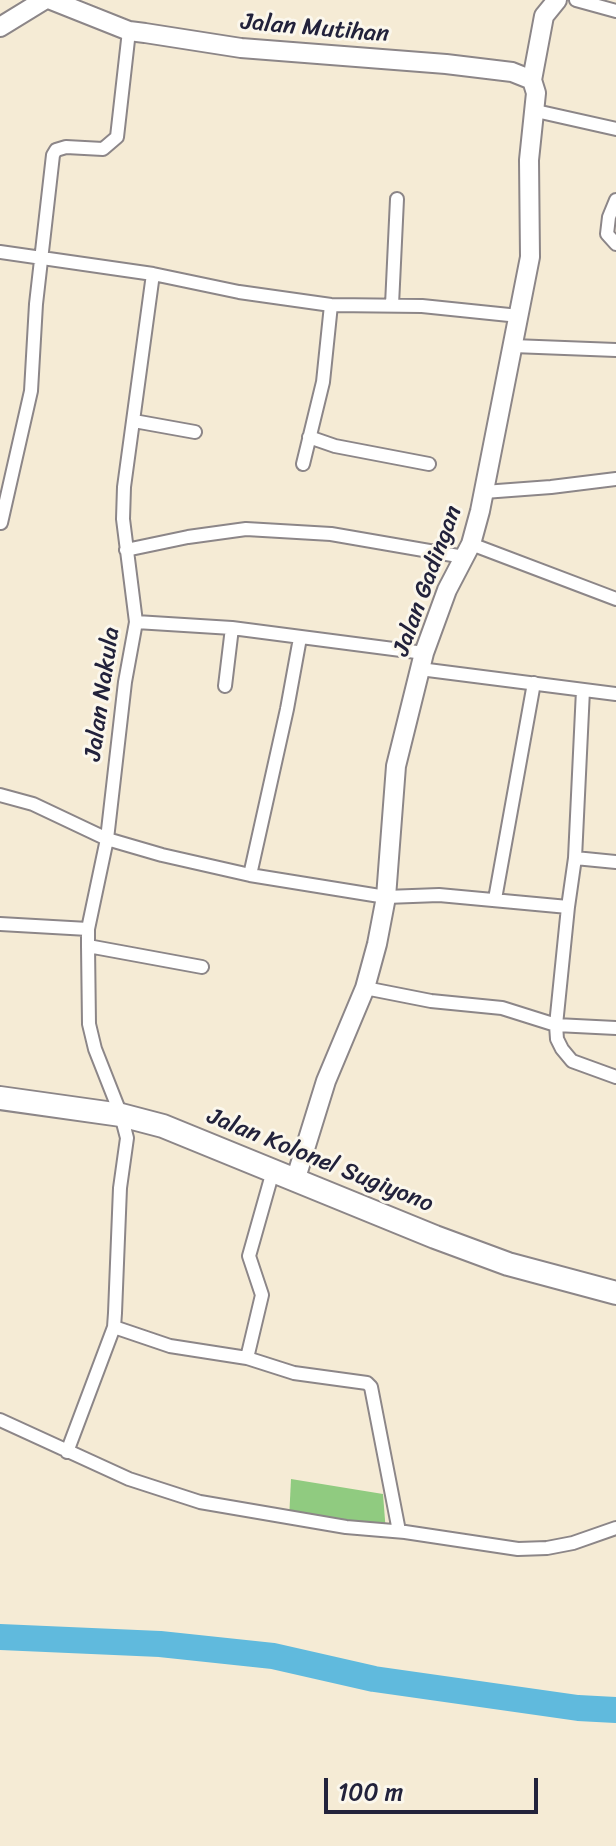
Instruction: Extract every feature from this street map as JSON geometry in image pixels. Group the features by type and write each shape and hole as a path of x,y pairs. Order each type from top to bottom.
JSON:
{"highway":[{"name":"Jalan Kolonel Sugiyono","path":"0,1098 121,1115 190,1136 295,1181 508,1264 616,1293"}],"street":[{"path":"0,27 44,0"},
{"name":"Jalan Mutihan","path":"51,0 129,31 241,48 512,72 532,80"},
{"name":"Jalan Gadingan","path":"295,1181 326,1081 365,988 386,897 396,766 422,661 447,590 467,550 484,492 530,257 529,160 536,111 532,80 544,16 557,0"},
{"path":"576,0 616,11"},
{"path":"1,523 31,391 36,304 53,155 56,150 66,147 103,149 117,137 129,31"},
{"path":"536,111 616,129"},
{"path":"392,305 397,199"},
{"path":"616,200 609,217 607,234 616,244"},
{"path":"0,252 153,274 239,292 331,305 392,305 519,316"},
{"name":"Jalan Nakula","path":"67,1452 114,1327 120,1188 127,1138 89,1024 88,929 107,839 125,682 136,622 123,519 124,487 153,274"},
{"path":"303,464 323,382 331,305"},
{"path":"513,346 616,350 616,341"},
{"path":"134,421 195,432"},
{"path":"309,437 335,446 429,464"},
{"path":"484,492 616,479"},
{"path":"126,550 246,529 331,534 467,550 616,599"},
{"path":"136,622 232,628 300,638 534,683 616,694"},
{"path":"225,686 232,628"},
{"path":"250,875 300,638"},
{"path":"495,899 534,683"},
{"path":"583,690 575,858 557,1039 572,1061 616,1077"},
{"path":"0,795 33,804 107,839 250,875 386,897 439,895 568,907"},
{"path":"575,858 616,862"},
{"path":"0,924 88,929"},
{"path":"88,946 202,967"},
{"path":"365,988 431,1001 502,1008 556,1025 616,1028"},
{"path":"247,1358 262,1295 249,1256 273,1171"},
{"path":"114,1327 170,1346 247,1358 294,1373 367,1383 371,1387 399,1531"},
{"path":"0,1420 129,1479 200,1502 346,1527 399,1531 518,1549 573,1543 616,1528"}],"green space":[{"path":"291,1479 383,1494 386,1533 289,1520"}],"waterway":[{"path":"0,1637 160,1644 273,1656 374,1679 578,1708 616,1710"}]}
